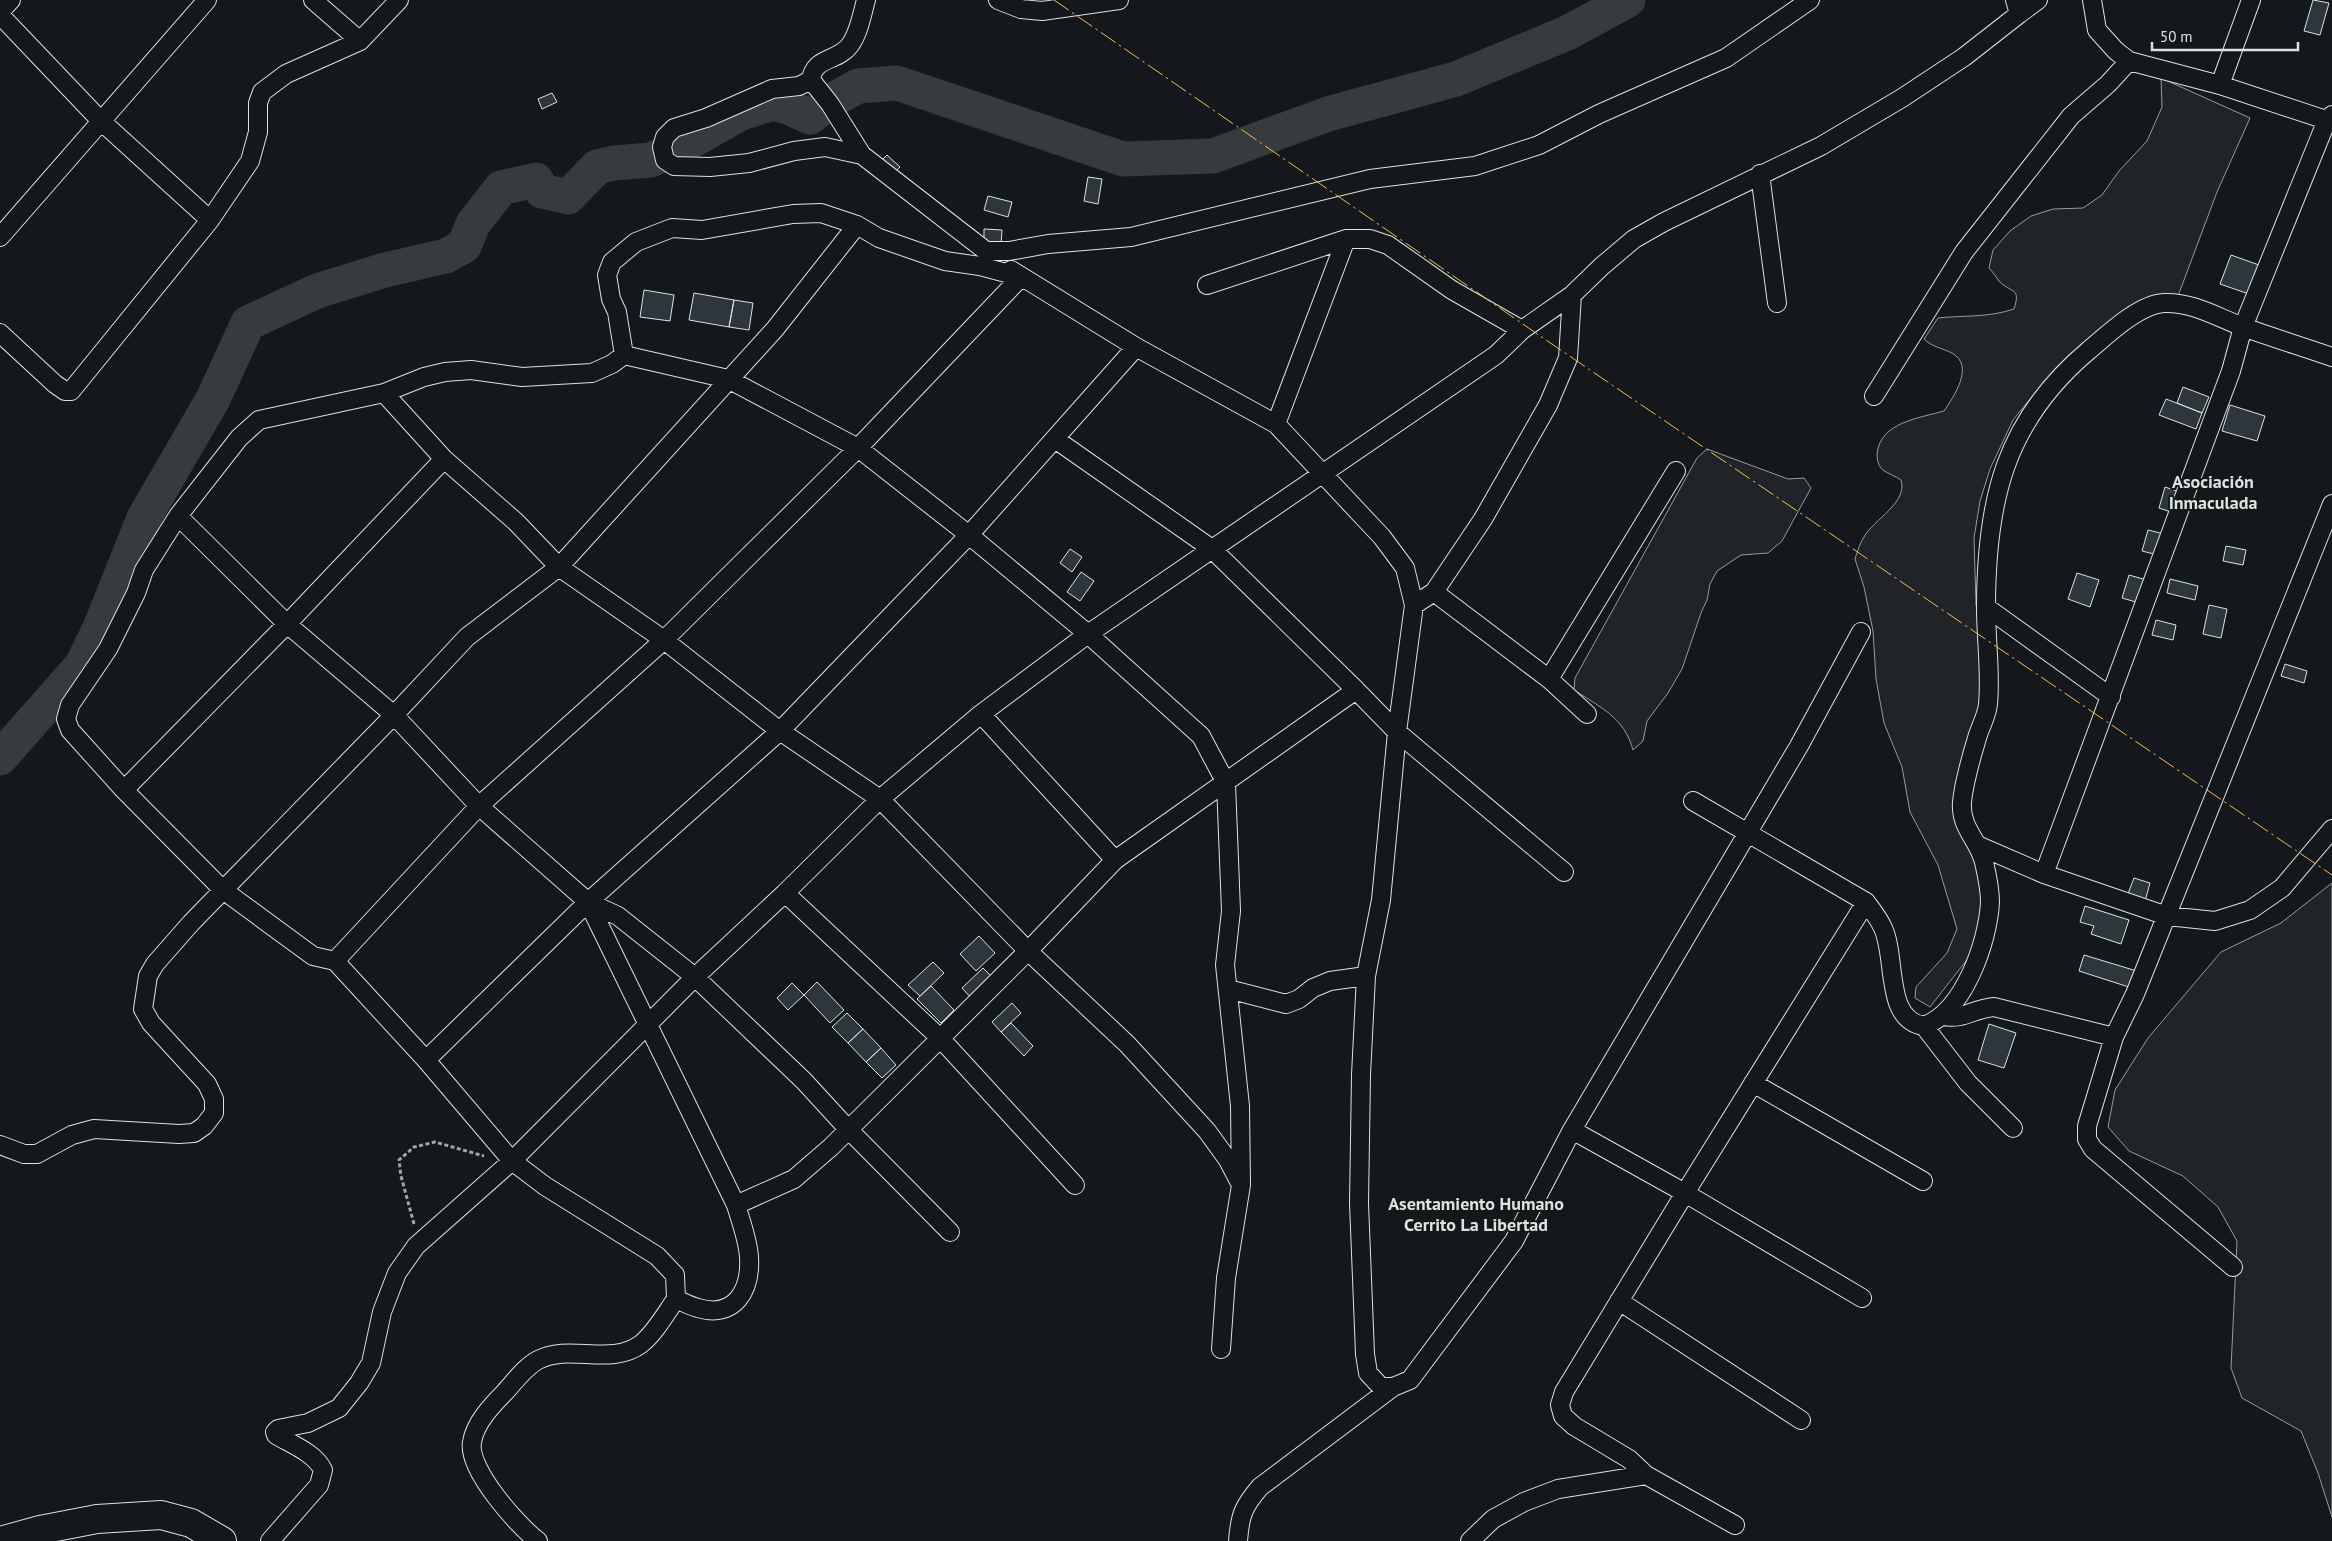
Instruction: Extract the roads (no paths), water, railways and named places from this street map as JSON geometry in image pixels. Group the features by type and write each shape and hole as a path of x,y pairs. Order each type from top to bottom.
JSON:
{"highway":[{"path":"0,1541 40,1530 98,1519 160,1515 191,1523 222,1541"}],"street":[{"path":"11,0 0,14 101,121 210,220"},
{"path":"0,237 207,0"},
{"path":"313,0 360,41"},
{"path":"0,333 55,384 65,391 71,391 210,220 250,161 258,132 258,102 262,92 286,74 360,41 399,0"},
{"path":"866,0 850,46 844,52 817,64 812,73 811,80 830,104 862,155 1021,277 1136,347 1276,424 1382,537 1405,568 1414,605 1397,732 1381,900 1366,976 1361,1076 1359,1203 1365,1354 1368,1373 1381,1387 1394,1387"},
{"path":"998,0 1022,9 1042,11 1119,0"},
{"path":"986,251 1009,251 1048,244 1131,237 1370,179 1475,166 1539,145 1599,114 1726,58 1810,0"},
{"path":"270,1541 318,1485 323,1470 320,1464 294,1445 276,1435 275,1432 278,1429 308,1423 339,1408 359,1383 371,1363 382,1312 397,1273 416,1246 512,1161 695,977 785,893 880,799 981,714 1088,634 1496,355 1522,330 1572,295 1634,239 1760,174 1821,146 1902,98 1964,57 2017,7 2038,0"},
{"path":"2044,874 2231,371 2243,327 2330,119 2220,85 2129,61 2116,51 2097,30 2092,0"},
{"path":"2220,85 2250,0"},
{"path":"1874,396 1964,252 2071,116 2108,84 2129,61"},
{"path":"811,80 799,86 772,89 706,118 674,128 666,137 664,154 674,166 710,167 750,163 794,151 825,147 862,155"},
{"path":"1760,174 1777,303"},
{"path":"624,355 607,275 612,262 636,242 672,228 702,230 793,214 821,213 857,225 879,238 945,261 980,266 1021,277"},
{"path":"0,1145 24,1154 36,1154 72,1135 94,1129 179,1134 194,1133 204,1126 214,1113 214,1099 207,1084 151,1023 143,1008 148,976 155,964 223,890 394,715 467,636 558,567 774,329 857,225"},
{"path":"1207,285 1346,239 1370,239 1388,246 1452,290 1522,330"},
{"path":"1276,424 1346,239"},
{"path":"335,961 479,806 664,640 858,448 1021,277"},
{"path":"1414,605 1434,592 1483,520 1548,405 1568,358 1572,295"},
{"path":"1693,801 1746,834 1866,902 1884,929 1899,1008 1914,1025 1924,1026 1943,1016 1960,994 1981,949 1990,901 1989,884 1983,858 1962,820 1962,802 1977,738 1988,707 1986,606 1989,534 1999,480 2021,430 2045,394 2078,359 2117,326 2143,310 2161,303 2187,304 2243,327 2332,357"},
{"path":"426,1060 588,902 780,731 969,535 1136,347"},
{"path":"624,355 728,380 858,448 969,535 1088,634 1201,736 1226,784 1231,911 1225,964 1230,1030 1240,1106 1241,1185 1226,1278 1220,1349"},
{"path":"538,1541 497,1498 474,1459 472,1444 486,1414 525,1370 538,1360 564,1353 620,1354 641,1344 676,1299 675,1275 657,1256 545,1186 512,1161 426,1060 335,961 313,956 223,890 124,790 70,730 66,719 70,706 108,649 136,594 144,570 178,516 240,438 259,420 384,393 424,377 445,372 471,370 522,377 592,373 612,364 624,355"},
{"path":"384,393 444,458 516,522 558,567 664,640 780,731 880,799 1028,951 1127,1044 1207,1131 1228,1160 1241,1185"},
{"path":"1055,439 1212,549 1397,732 1564,872"},
{"path":"124,790 287,624 444,458"},
{"path":"1549,679 1676,471"},
{"path":"2233,1267 2093,1149 2087,1139 2087,1126 2114,1037 2135,994 2332,504"},
{"path":"178,516 287,624 394,715 479,806 588,902 618,916 695,977 804,1081 848,1129 950,1232"},
{"path":"1434,592 1549,679 1587,714"},
{"path":"1986,606 2111,697"},
{"path":"1238,1541 1239,1520 1244,1506 1260,1487 1394,1387 1410,1380 1514,1240 1572,1130 1799,746 1861,632"},
{"path":"736,1205 794,1180 831,1147 1028,951 1115,860 1226,784 1356,690"},
{"path":"981,714 1115,860"},
{"path":"1977,846 2044,874 2166,916 2215,921 2250,910 2282,888 2332,829"},
{"path":"785,893 940,1038 1075,1186"},
{"path":"588,902 736,1205 749,1258 747,1282 738,1302 716,1309 699,1309 676,1299"},
{"path":"1735,1525 1646,1475 1629,1459 1574,1426 1563,1416 1560,1405 1564,1392 1619,1301 1866,902"},
{"path":"1228,989 1286,1004 1299,1000 1313,988 1330,981 1366,976"},
{"path":"1943,1016 1958,1018 1980,1008 1994,1007 2114,1037"},
{"path":"1924,1026 1968,1083 2013,1128"},
{"path":"1753,1083 1923,1181"},
{"path":"1572,1130 1685,1193 1862,1298"},
{"path":"1619,1301 1801,1420"},
{"path":"1470,1541 1493,1519 1524,1502 1558,1489 1646,1475"}],"waterway":[{"path":"0,758 82,665 100,628 144,518 213,399 248,323 317,291 385,270 446,256 464,246 473,224 501,188 536,180 542,191 568,197 597,167 614,163 651,160 688,143 741,113 773,103 788,107 810,117 831,101 858,86 897,83 1123,159 1213,156 1328,114 1456,79 1567,33 1628,0"}],"district":[{"name":"Asociación Inmaculada","path":"2213,492"},
{"name":"Asentamiento Humano Cerrito La Libertad","path":"1476,1214"}]}
